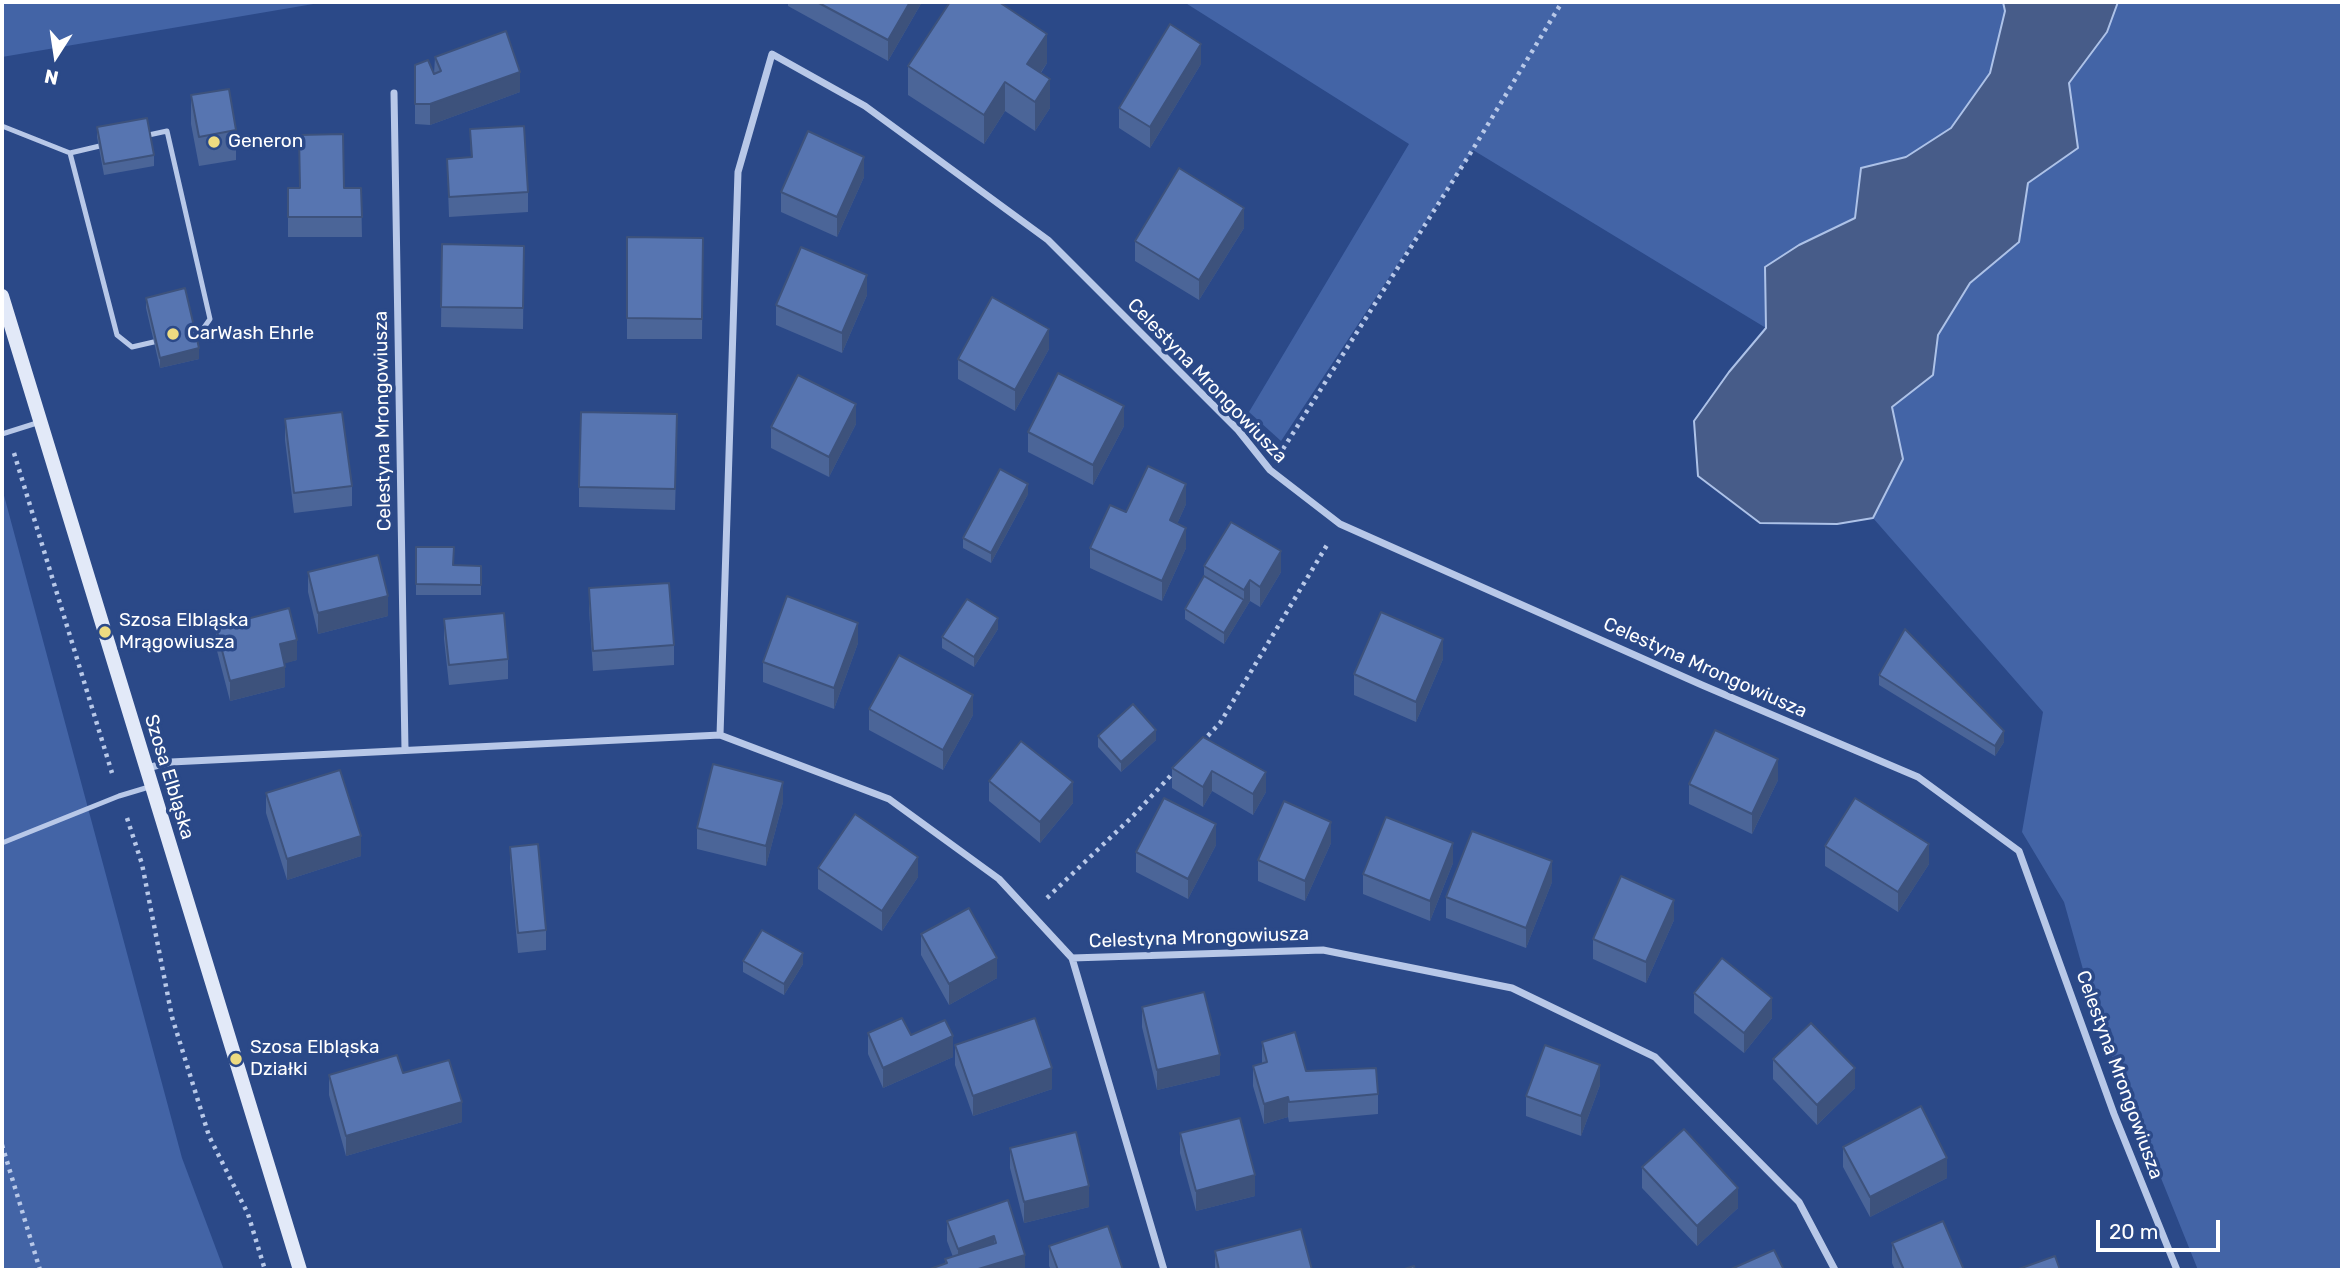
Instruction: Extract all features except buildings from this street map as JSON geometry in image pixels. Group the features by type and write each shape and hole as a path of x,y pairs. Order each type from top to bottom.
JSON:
{"main road":[{"name":"Szosa Elbląska","path":"2,296 300,1270"}],"street":[{"name":"Celestyna Mrongowiusza","path":"720,736 738,172 772,54 865,106 1048,240 1238,430 1270,470 1340,524 1702,685 1918,777 2019,851 2114,1114 2177,1270"},
{"name":"Celestyna Mrongowiusza","path":"394,93 405,750"},
{"name":"Celestyna Mrongowiusza","path":"147,768 171,762 720,736 889,799 999,879 1072,958 1164,1270"},
{"name":"Celestyna Mrongowiusza","path":"1072,958 1323,950 1512,988 1655,1057 1799,1202 1835,1270"}],"lane":[{"path":"2,125 70,153 106,145"},
{"path":"142,136 167,131 210,319 200,333 189,335"},
{"path":"70,153 117,335 132,346 166,340"},
{"path":"5,433 40,422"},
{"path":"2,843 119,796 152,786"}],"path":[{"path":"1270,470 1473,149 1562,2"},
{"path":"5,433 142,864 172,1017 209,1136 248,1214 265,1270"},
{"path":"1193,751 1220,723 1340,524"},
{"path":"1031,914 1132,817 1176,770"},
{"path":"2,1145 40,1270"}],"shaded area":[{"path":"2,2 325,2 2,57"},
{"path":"1184,2 2003,2 2005,11 1990,73 1951,128 1906,157 1861,168 1855,218 1799,245 1765,267 1766,328 1473,150 1281,441 1249,412 1409,144"},
{"path":"2003,2 2118,2 2107,32 2069,83 2078,148 2028,183 2019,242 1970,283 1938,335 1933,375 1892,407 1903,459 1873,518 1837,524 1760,523 1698,476 1694,421 1729,372 1766,328 1765,267 1799,245 1855,218 1861,168 1906,157 1951,128 1990,73 2005,11"},
{"path":"2118,2 2342,2 2342,1270 2198,1270 2097,1019 2064,902 2022,832 2043,712 1873,518 1903,459 1892,407 1932,375 1938,335 1970,283 2019,242 2027,183 2078,148 2069,83 2107,32"},
{"path":"2,488 182,1158 224,1270 2,1270"}],"place":[{"name":"Generon","path":"214,142"},
{"name":"CarWash Ehrle","path":"173,334"},
{"name":"Szosa Elbląska Mrągowiusza","path":"105,632"},
{"name":"Szosa Elbląska Działki","path":"236,1059"}]}
